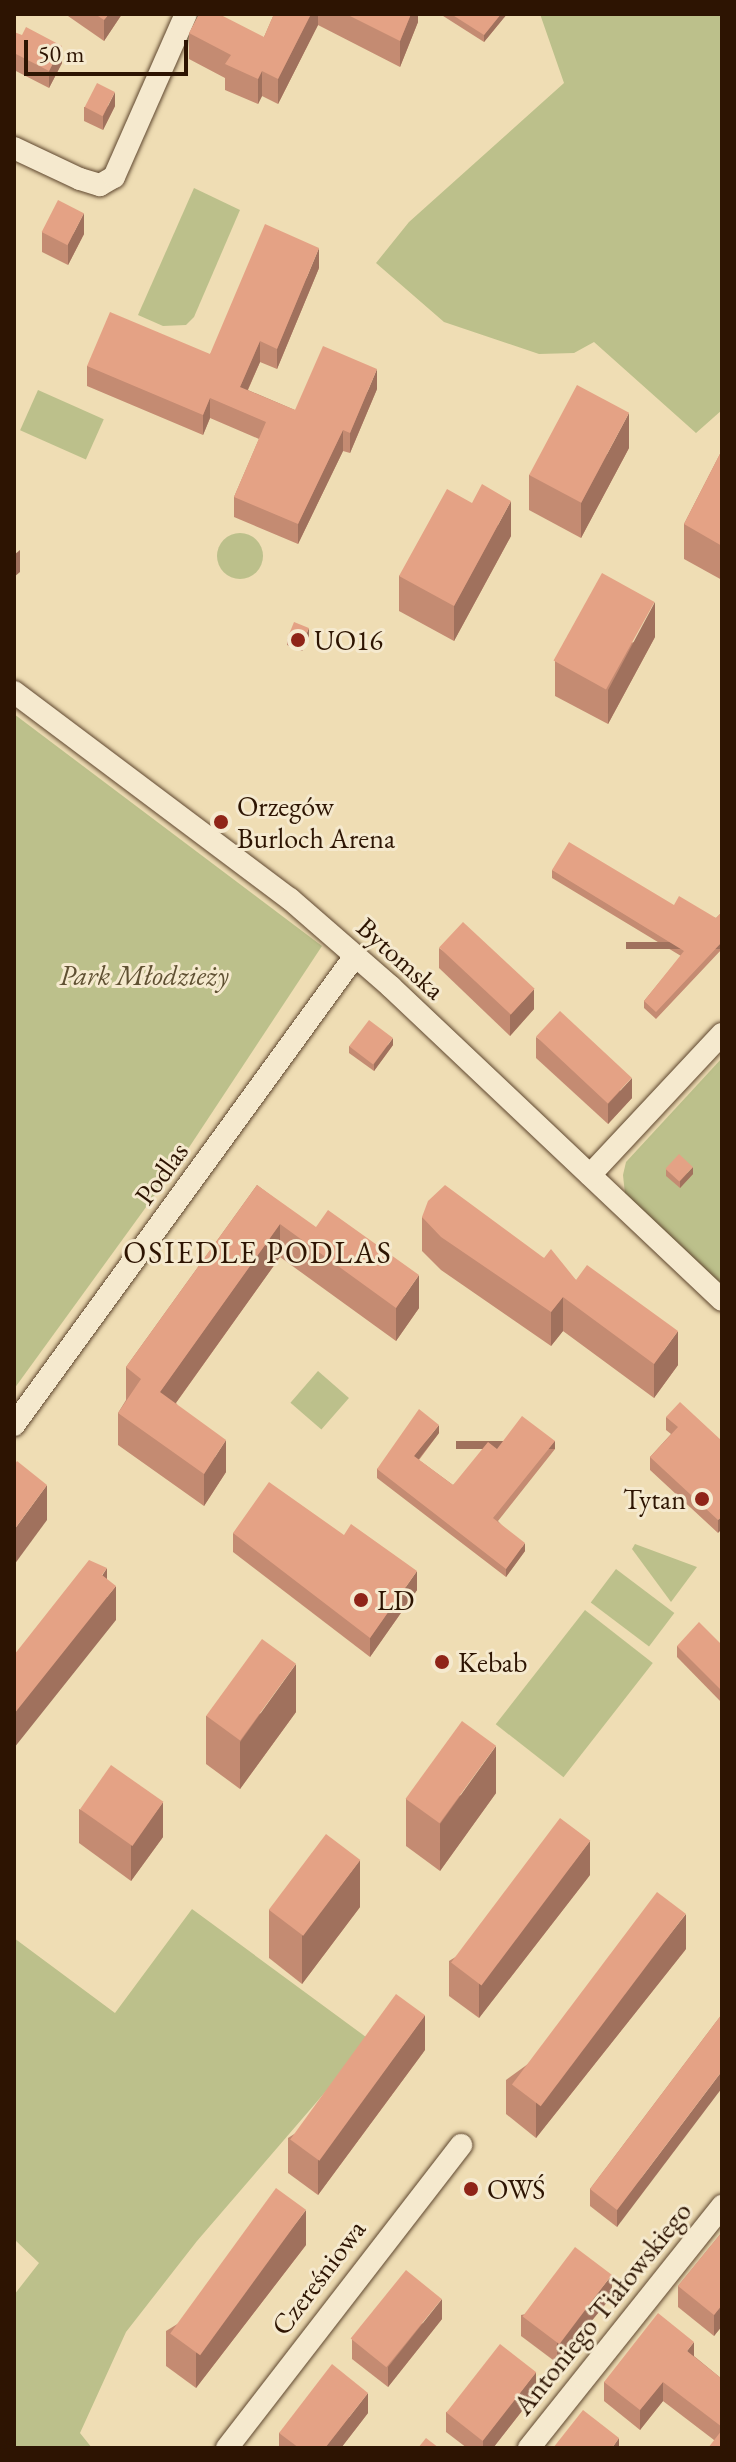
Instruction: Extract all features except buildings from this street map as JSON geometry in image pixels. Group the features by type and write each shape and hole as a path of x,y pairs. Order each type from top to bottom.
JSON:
{"street":[{"path":"14,148 100,185 114,177 124,163 186,14"},
{"name":"Bytomska","path":"14,692 212,837 355,956 722,1300"},
{"name":"Podlas","path":"14,1425 355,956"},
{"path":"590,1175 722,1034"},
{"name":"Czereśniowa","path":"227,2448 461,2145"},
{"name":"Antoniego Tiałowskiego","path":"529,2448 722,2206"}],"green space":[{"path":"540,14 722,14 722,410 696,433 594,342 574,353 539,354 444,322 376,263 409,222 564,83"},
{"path":"194,188 240,210 194,317 186,325 163,326 138,315"},
{"path":"38,390 104,419 86,459 20,430"},
{"path":"240,533 256,540 263,556 256,572 240,579 224,572 217,556 224,540"},
{"name":"Park Młodzieży","path":"14,714 322,946 186,1152 14,1389"},
{"path":"722,1058 722,1285 625,1194 623,1175 626,1162"},
{"path":"318,1371 349,1398 321,1430 290,1403"},
{"path":"635,1544 697,1567 671,1602 632,1549"},
{"path":"616,1569 674,1613 649,1646 591,1603"},
{"path":"585,1610 653,1663 563,1777 496,1724"},
{"path":"192,1909 370,2040 197,2241 126,2332 80,2433 92,2448 14,2448 14,2295 39,2263 14,2239 14,1938 115,2013"}],"place":[{"name":"UO16","path":"298,640"},
{"name":"Orzegów Burloch Arena","path":"221,822"},
{"name":"Tytan","path":"702,1499"},
{"name":"LD","path":"361,1600"},
{"name":"Kebab","path":"442,1662"},
{"name":"OWŚ","path":"471,2189"}],"district":[{"name":"OSIEDLE PODLAS","path":"258,1253"}]}
